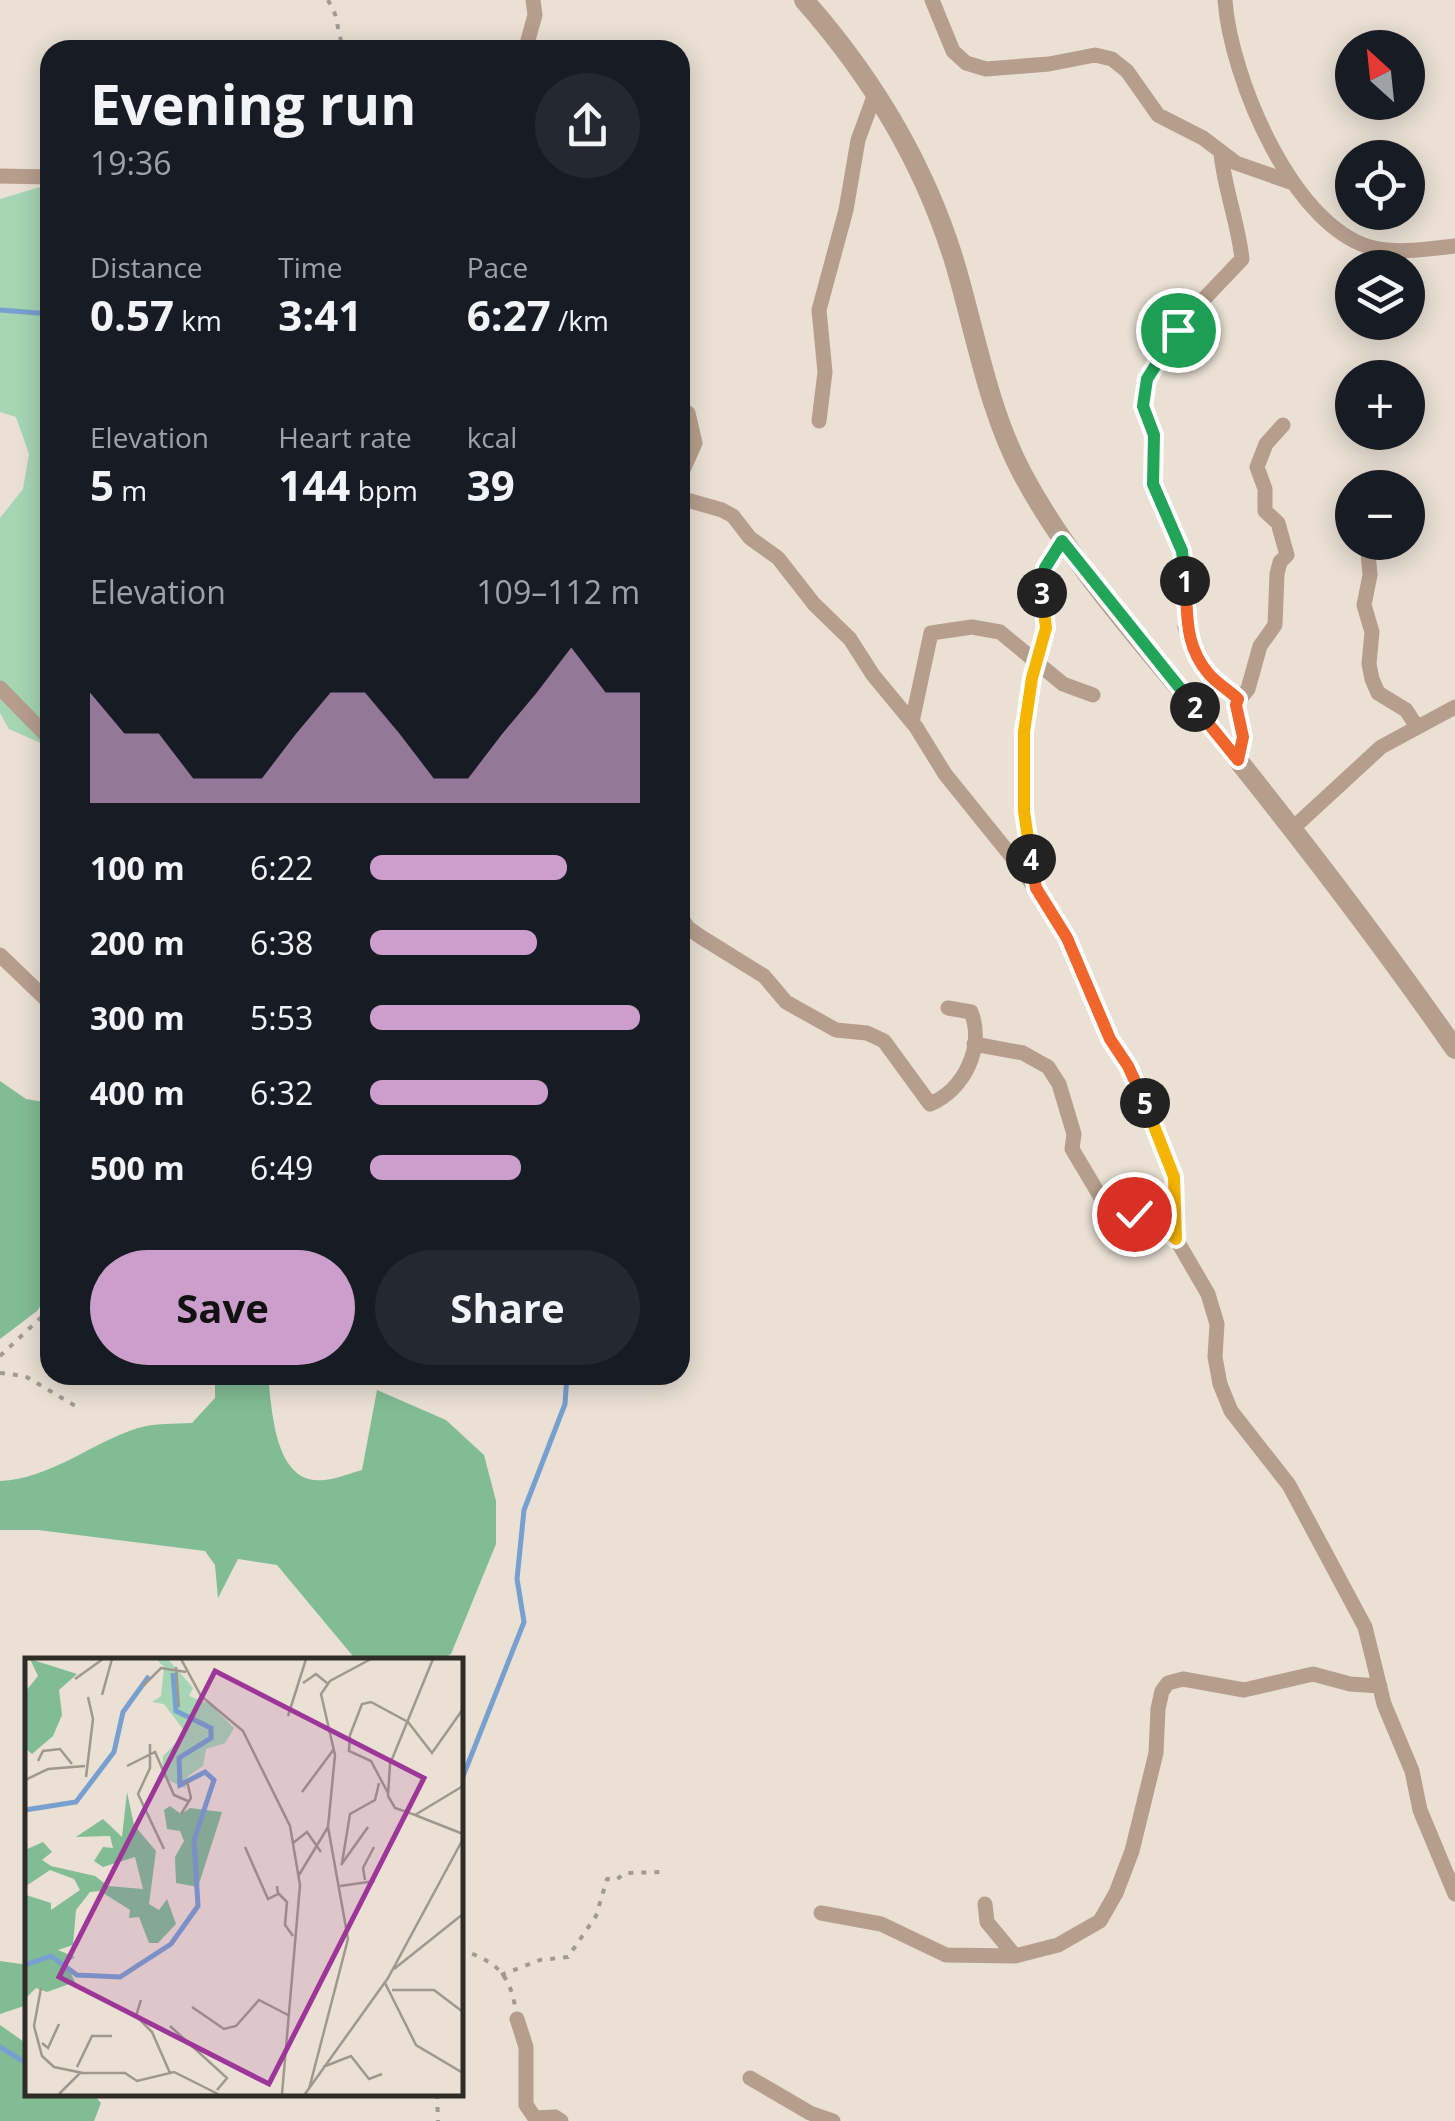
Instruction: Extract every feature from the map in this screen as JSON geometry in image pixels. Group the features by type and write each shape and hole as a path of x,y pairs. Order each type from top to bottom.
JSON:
{"street":[{"path":"528,40 535,16 533,0"},
{"path":"804,0 843,44 876,91 928,190 955,264 1000,417 1021,472 1062,541 1292,829 1455,1049"},
{"path":"932,0 953,51 966,63 986,69 1049,64 1095,55 1112,59 1127,71 1158,115 1202,138 1236,163 1293,183"},
{"path":"1225,0 1232,47 1248,90 1293,183 1307,202 1341,232 1376,248 1455,246"},
{"path":"818,421 825,372 819,310 846,210 858,140 876,91"},
{"path":"1221,154 1242,259 1182,322 1147,379 1143,406 1154,435 1153,484 1182,551 1190,600 1185,626 1205,670 1238,699"},
{"path":"0,176 40,177"},
{"path":"690,422 695,443 690,454"},
{"path":"1238,760 1243,737 1236,705 1248,689 1260,646 1275,625 1277,574 1287,555 1278,523 1265,511 1266,489 1257,467 1266,444 1282,425"},
{"path":"690,499 733,516 750,538 778,558 814,604 850,639 945,774 1036,888 1067,938 1110,1039 1128,1066 1165,1150 1174,1177 1176,1239"},
{"path":"1036,888 1026,828 1024,716 1046,628 1041,586 1045,568 1062,541"},
{"path":"1369,560 1364,605 1372,632 1372,679 1378,692 1406,710 1417,727"},
{"path":"912,722 931,633 972,627 1000,632 1062,684 1093,694"},
{"path":"0,688 40,729"},
{"path":"1292,829 1381,747 1455,707"},
{"path":"690,929 764,976 786,1002 836,1030 867,1034 884,1041 930,1104 943,1098 962,1078 974,1044 971,1012 948,1008"},
{"path":"0,955 40,993"},
{"path":"974,1044 1023,1053 1048,1067 1059,1084 1074,1134 1072,1149 1100,1196 1116,1207 1161,1225 1176,1239 1208,1294 1217,1324 1220,1384 1231,1411 1288,1485 1366,1627 1380,1686 1412,1771 1420,1810 1455,1894"},
{"path":"821,1913 881,1924 946,1955 1015,1956 1058,1945 1100,1921 1116,1893 1132,1851 1156,1753 1158,1709 1168,1683 1183,1679 1244,1690 1313,1674 1350,1684 1380,1686"},
{"path":"985,1904 988,1922 1015,1956"},
{"path":"517,2019 526,2047 526,2105 536,2118 556,2116 561,2121"},
{"path":"750,2078 810,2113 832,2121"}],"path":[{"path":"328,0 340,40"},
{"path":"0,1356 40,1318"},
{"path":"0,1373 25,1376 40,1385"},
{"path":"41,1385 77,1406"},
{"path":"502,1975 540,1960 568,1956 596,1916 607,1879 616,1880 625,1873 662,1872"},
{"path":"462,1950 492,1961 512,1991 517,2019"},
{"path":"437,2096 438,2121"}],"green space":[{"path":"40,187 40,743 9,729 0,713 0,518 23,489 29,454 16,417 0,412 0,199"},
{"path":"0,1081 26,1099 40,1101 40,1307 0,1339"},
{"path":"215,1385 269,1385 274,1425 285,1458 307,1479 324,1480 362,1470 377,1390 446,1420 484,1455 496,1501 496,1544 451,1654 442,1658 354,1658 277,1565 238,1559 218,1598 215,1565 205,1551 38,1530 0,1530 0,1481 36,1474 138,1428 192,1423 215,1398"},
{"path":"0,1961 25,1965 25,2006 0,2014"},
{"path":"0,2025 25,2043 25,2096 95,2096 101,2103 94,2121 0,2121"}],"waterway":[{"path":"0,310 40,313"},
{"path":"462,1779 524,1622 517,1579 524,1510 565,1404 566,1385"},
{"path":"0,2047 25,2062"}],"route":[{"path":"1134,1214 1161,1225 1176,1239 1174,1177 1165,1150 1128,1066 1110,1039 1067,938 1036,888 1024,811 1024,716 1046,628 1041,586 1045,568 1062,541 1238,760 1243,737 1238,699 1205,670 1185,626 1190,600 1182,551 1153,484 1154,435 1143,406 1147,379 1178,330"}]}
